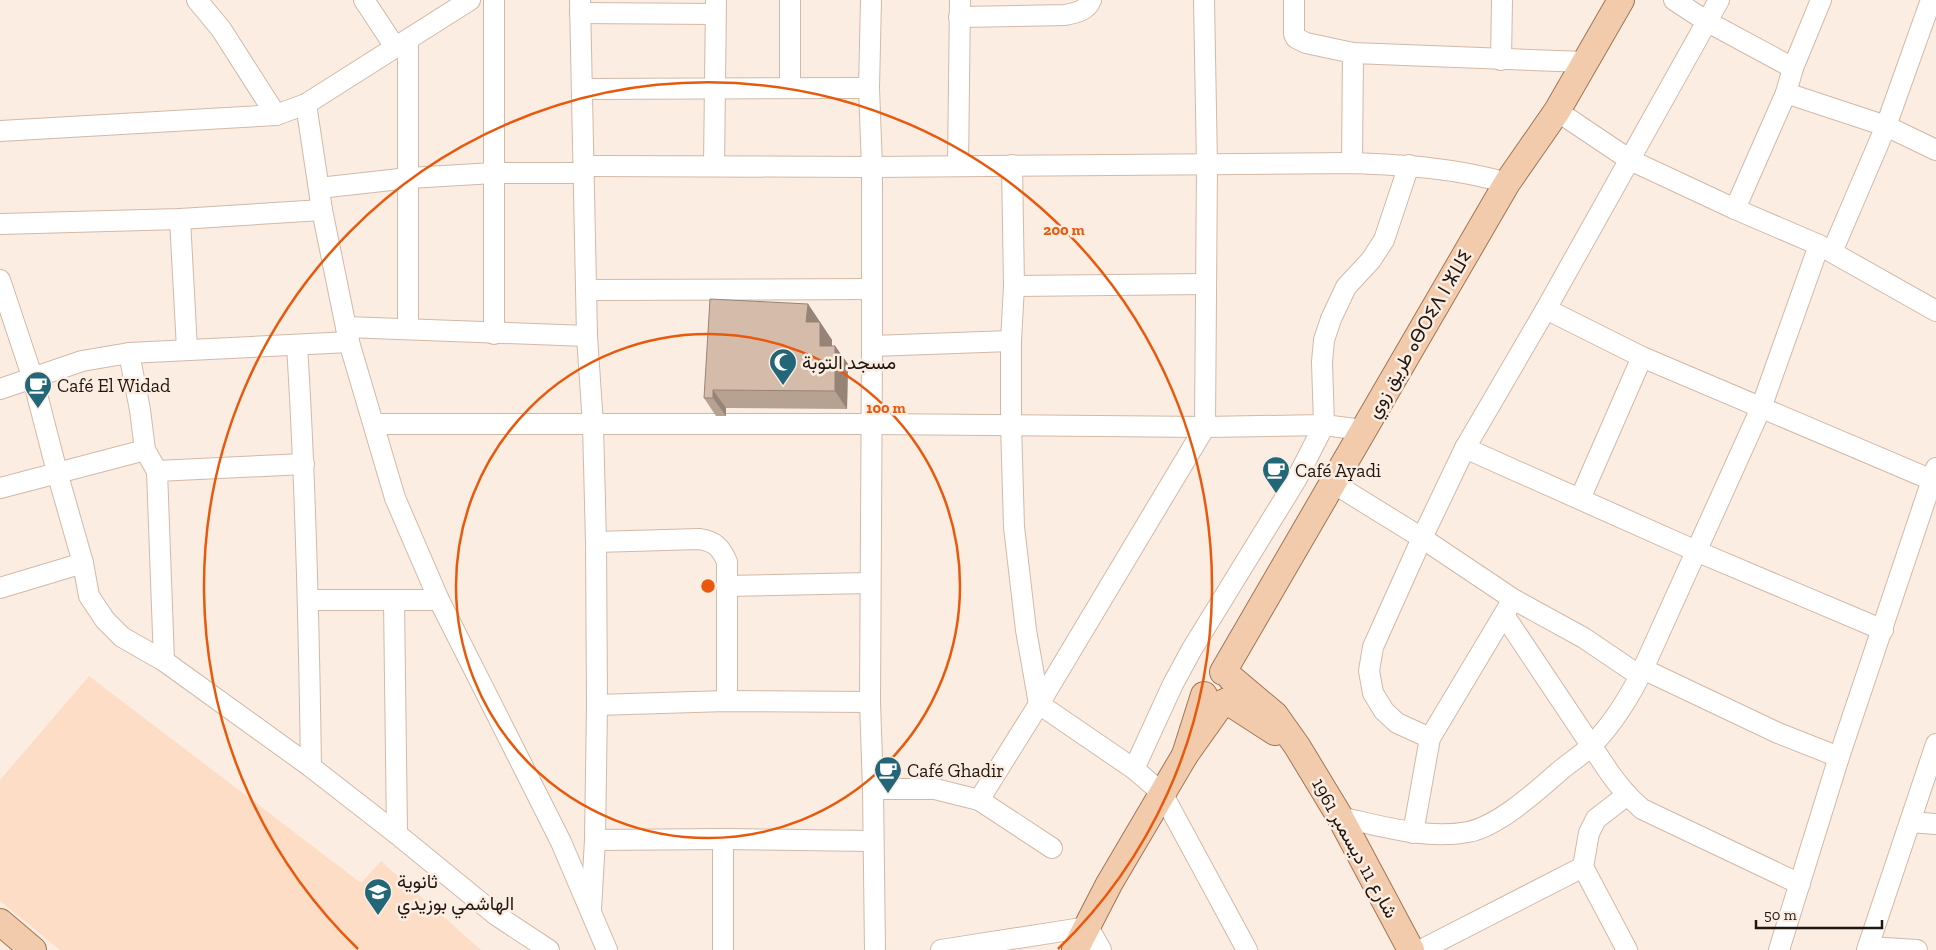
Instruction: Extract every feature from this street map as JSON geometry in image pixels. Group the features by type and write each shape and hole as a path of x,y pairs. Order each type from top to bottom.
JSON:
{"main road":[{"name":"طريق زوي ⴰⴱⵔⵉⴷ ⵏ ⵣⵡⵉ","path":"1162,793 1222,690 1363,430 1507,182 1557,111 1621,0"},
{"name":"شارع 11 ديسمبر 1961","path":"1222,690 1275,715 1297,746 1340,817 1411,950"},
{"path":"1075,950 1109,884 1162,793"},
{"path":"0,922 24,947"}],"street":[{"path":"197,0 221,28 276,115"},
{"path":"364,0 401,43 409,178 408,329"},
{"path":"0,131 276,115 306,104 470,0"},
{"path":"494,0 494,334"},
{"path":"790,0 790,88"},
{"path":"871,0 869,88 872,167 870,702 875,950"},
{"path":"958,166 960,8 1065,15 1078,13 1090,4 1091,0"},
{"path":"979,800 1039,704 1205,427 1207,165 1204,0"},
{"path":"1294,0 1293,25 1296,38 1306,43 1353,53 1585,62"},
{"path":"1501,60 1502,0"},
{"path":"1674,0 1706,21 1794,68"},
{"path":"1430,738 1397,723 1384,711 1374,693 1369,671 1373,647 1422,538 1466,448 1719,0"},
{"path":"1735,209 1786,93 1821,0"},
{"path":"1340,817 1413,832 1451,834 1468,832 1482,827 1516,807 1592,745 1621,708 1642,673 1761,408 1826,248 1886,126 1931,0"},
{"path":"591,909 595,840 597,705 596,542 593,425 587,336 580,6 715,7 714,166"},
{"path":"1352,164 1353,53"},
{"path":"582,89 869,88"},
{"path":"1786,93 1886,126 1936,150"},
{"path":"306,104 322,210 347,334 374,424 379,448 396,498 439,600 560,842 591,909 607,950"},
{"path":"1557,111 1630,160 1735,209 1826,248 1936,311"},
{"path":"1012,165 1014,286 1011,340 1011,424 1014,527 1026,630 1039,704 1134,769 1162,793 1247,950"},
{"path":"319,188 409,178 494,173 714,166 1409,165 1479,174 1507,182"},
{"path":"1134,769 1173,684 1192,649 1296,480 1324,425 1322,362 1324,340 1330,319 1346,287 1371,260 1384,240 1409,165"},
{"path":"0,224 180,219 322,210"},
{"path":"180,219 187,349"},
{"path":"0,280 33,379 83,563 89,596 105,620 122,637 164,661 311,767 496,915 549,950"},
{"path":"1014,286 1206,284"},
{"path":"586,290 872,289"},
{"path":"1546,309 1642,357 1761,408 1934,474 1839,757 1779,950"},
{"path":"0,389 82,361 129,353 187,349 297,346 347,334 408,329 494,334 587,336"},
{"path":"872,346 1011,340"},
{"path":"297,346 309,600 311,767"},
{"path":"129,353 140,410 145,450 157,471 164,661"},
{"path":"1580,499 1642,357"},
{"path":"374,424 1011,424 1205,427 1324,425 1363,430"},
{"path":"1466,448 1696,551 1882,630"},
{"path":"0,488 145,450"},
{"path":"157,471 304,464"},
{"path":"1333,483 1422,538 1509,607 1584,638 1642,673 1778,733 1839,757"},
{"path":"596,542 699,539 710,540 723,552 726,562 727,586 727,701"},
{"path":"0,588 83,563"},
{"path":"727,586 870,583"},
{"path":"309,600 439,600"},
{"path":"394,600 397,834"},
{"path":"1413,832 1430,738 1509,607"},
{"path":"1509,607 1606,768 1627,795 1642,809 1800,884"},
{"path":"597,705 727,701 870,702"},
{"path":"1917,950 1868,949 1936,744"},
{"path":"873,789 935,788 979,800 1052,848"},
{"path":"1627,795 1596,819 1589,833 1583,866 1627,950"},
{"path":"1910,822 1936,824"},
{"path":"723,839 723,950"},
{"path":"595,840 872,841"},
{"path":"1421,950 1583,866"},
{"path":"941,950 1088,926 1101,950"}],"shaded area":[{"path":"89,676 361,883 381,861 481,950 60,950 0,901 0,780"}],"building":[{"name":"مسجد التوبة","path":"710,299 808,304 806,322 820,322 820,346 835,346 835,391 713,390 713,398 704,398"}],"place":[{"name":"مسجد التوبة","path":"783,386"},
{"name":"Café El Widad","path":"38,409"},
{"name":"Café Ayadi","path":"1276,494"},
{"name":"Café Ghadir","path":"888,794"},
{"name":"ثانوية الهاشمي بوزيدي","path":"378,916"}]}
